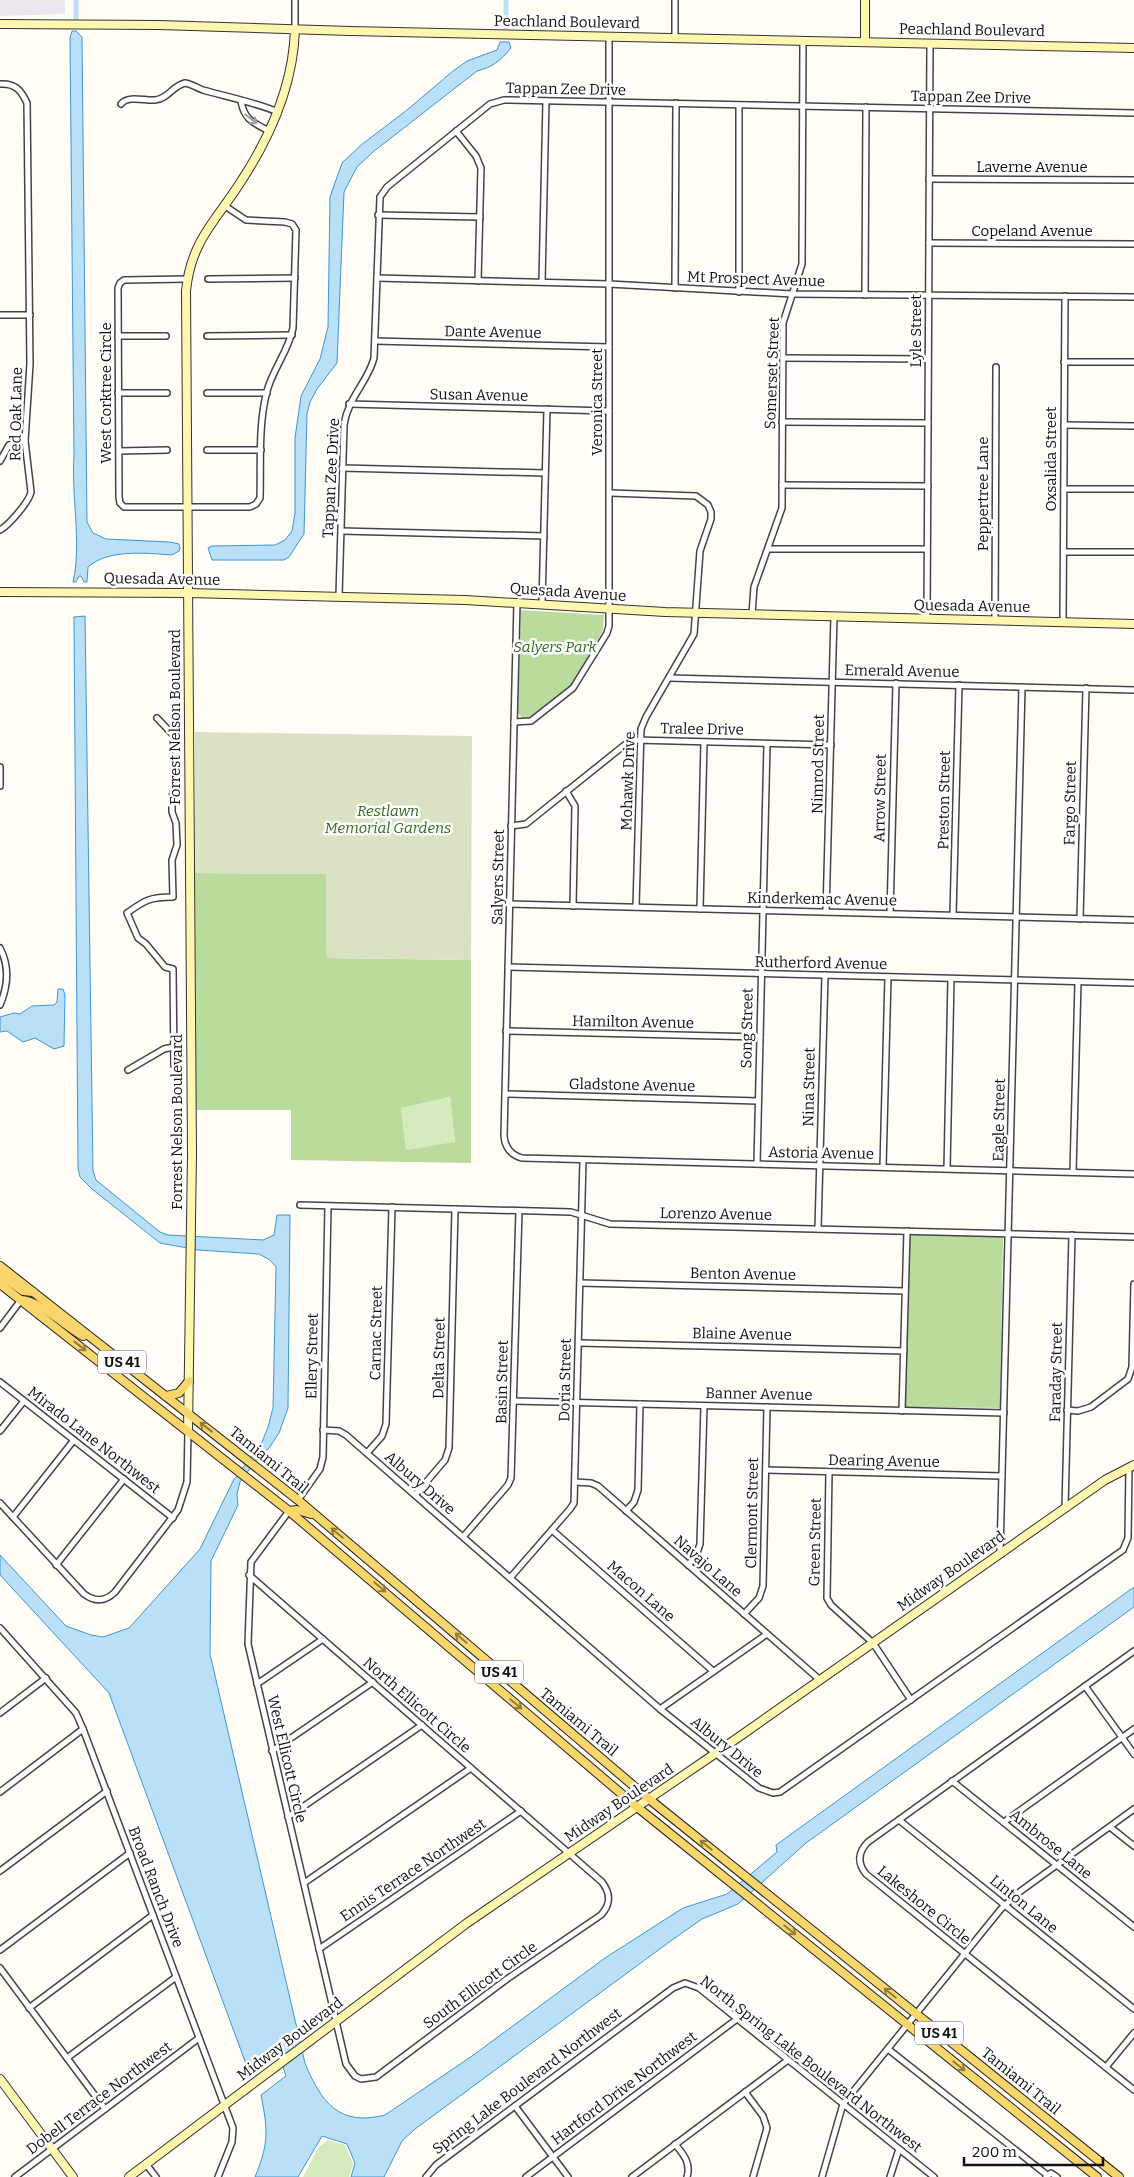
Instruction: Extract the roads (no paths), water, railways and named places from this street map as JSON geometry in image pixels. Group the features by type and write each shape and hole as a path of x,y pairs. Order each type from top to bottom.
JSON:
{"main road":[{"name":"Tamiami Trail","path":"0,1266 298,1500 648,1799 1116,2174"},
{"path":"0,1275 23,1291 33,1292"},
{"name":"Tamiami Trail","path":"0,1284 289,1511 637,1807 1097,2177"},
{"path":"21,1300 36,1304 65,1326 109,1351"},
{"path":"166,1396 179,1394 189,1381"},
{"path":"273,1498 288,1502 298,1500"},
{"path":"289,1511 297,1510 320,1518"},
{"path":"1086,2168 1116,2174"}],"street":[{"path":"295,0 295,30"},
{"path":"675,0 675,38"},
{"path":"865,0 865,42"},
{"name":"Peachland Boulevard","path":"0,24 159,24 295,30 1134,48"},
{"name":"Forrest Nelson Boulevard","path":"188,1431 191,1234 187,279 190,264 200,241 252,164 278,112 289,80 295,30"},
{"name":"Veronica Street","path":"514,722 531,721 573,688 607,633 610,609 609,36"},
{"name":"Somerset Street","path":"752,614 754,587 780,515 782,485 783,323 802,264 803,41"},
{"name":"Lyle Street","path":"927,619 930,43"},
{"name":"Red Oak Lane","path":"0,84 9,83 22,91 27,103 30,315 29,392 25,441 31,492 29,499 10,523 0,530"},
{"path":"121,104 128,100 156,100 166,97 172,90 185,83 241,101 255,103 278,112"},
{"path":"241,101 243,112 248,119 269,131"},
{"name":"Tappan Zee Drive","path":"339,596 344,425 349,404 373,363 379,202 383,191 496,101 1134,113"},
{"path":"542,282 546,101"},
{"path":"675,288 676,104"},
{"path":"738,292 739,105"},
{"path":"865,295 866,108"},
{"path":"456,131 479,161 481,168 478,281"},
{"name":"Laverne Avenue","path":"929,180 1134,180"},
{"path":"188,507 250,507 256,504 260,498 263,416 267,393 274,371 292,335 296,230 292,224 246,220 225,206"},
{"path":"378,215 480,217"},
{"name":"Copeland Avenue","path":"929,243 1134,244"},
{"path":"208,279 295,278"},
{"name":"Mt Prospect Avenue","path":"377,278 609,284 792,294 1134,297"},
{"name":"West Corktree Circle","path":"187,279 124,280 120,283 118,288 118,394 120,503 124,507 188,507"},
{"name":"Oxsalida Street","path":"1063,622 1065,296"},
{"path":"0,315 30,315"},
{"path":"207,336 292,335"},
{"path":"118,336 166,336"},
{"name":"Dante Avenue","path":"375,342 609,348"},
{"path":"783,358 928,359"},
{"path":"1064,362 1134,362"},
{"name":"Peppertree Lane","path":"995,620 996,367"},
{"path":"118,394 167,393"},
{"path":"207,393 267,393"},
{"name":"Susan Avenue","path":"349,404 609,411"},
{"path":"542,604 547,409"},
{"path":"782,422 928,422"},
{"path":"1064,425 1134,426"},
{"path":"0,461 9,445 25,441"},
{"path":"119,450 167,450"},
{"path":"207,450 261,450"},
{"path":"342,468 545,473"},
{"path":"782,485 928,486"},
{"path":"1064,489 1134,489"},
{"name":"Mohawk Drive","path":"610,493 690,495 703,500 708,505 711,519 700,551 694,634 643,722 640,740 636,907"},
{"path":"341,531 544,536"},
{"path":"768,548 928,549"},
{"path":"1064,552 1134,552"},
{"name":"Quesada Avenue","path":"0,592 188,592 339,596 542,604 697,613 1134,624"},
{"name":"Salyers Street","path":"509,1152 504,1136 517,603"},
{"name":"Nimrod Street","path":"826,912 834,616"},
{"name":"Emerald Avenue","path":"669,678 1134,690"},
{"name":"Arrow Street","path":"890,914 896,684"},
{"name":"Preston Street","path":"953,915 959,685"},
{"name":"Eagle Street","path":"1000,1554 1022,687"},
{"name":"Fargo Street","path":"1080,919 1086,688"},
{"path":"157,718 176,738 176,785 172,796 172,812 176,823 177,845 172,860 173,898 154,897 146,899 127,913 138,938 146,944 165,967 173,969 174,1065"},
{"name":"Tralee Drive","path":"512,826 526,824 627,743 640,740 831,745"},
{"path":"700,909 704,742"},
{"name":"Song Street","path":"756,1164 767,744"},
{"path":"0,767 0,786"},
{"path":"566,791 575,806 573,906"},
{"name":"Kinderkemac Avenue","path":"510,904 1134,920"},
{"path":"0,948 5,958 8,975 8,982 0,1006"},
{"name":"Rutherford Avenue","path":"508,967 1134,983"},
{"name":"Nina Street","path":"818,1229 825,976"},
{"path":"883,1167 888,977"},
{"path":"947,1169 952,979"},
{"path":"1073,1172 1078,982"},
{"name":"Hamilton Avenue","path":"506,1031 760,1037"},
{"path":"128,1070 164,1049 174,1047"},
{"name":"Gladstone Avenue","path":"505,1094 758,1101"},
{"name":"Astoria Avenue","path":"509,1152 522,1158 1134,1174"},
{"name":"Doria Street","path":"510,1578 574,1503 583,1160"},
{"name":"Lorenzo Avenue","path":"300,1205 571,1212 610,1224 1134,1237"},
{"name":"Ellery Street","path":"298,1500 320,1469 323,1457 328,1206"},
{"name":"Carnac Street","path":"367,1453 382,1436 386,1424 392,1207"},
{"name":"Delta Street","path":"415,1495 445,1460 449,1448 455,1209"},
{"name":"Basin Street","path":"462,1536 508,1485 511,1478 518,1211"},
{"path":"902,1411 907,1231"},
{"name":"Faraday Street","path":"1065,1509 1072,1235"},
{"name":"Benton Avenue","path":"580,1283 906,1291"},
{"path":"1067,1410 1086,1409 1128,1380 1132,1367 1134,1284"},
{"path":"0,1328 21,1300"},
{"name":"Blaine Avenue","path":"579,1342 904,1351"},
{"name":"Mirado Lane Northwest","path":"0,1382 173,1518"},
{"path":"0,1431 24,1400"},
{"name":"Banner Avenue","path":"514,1401 1004,1413"},
{"path":"626,1511 634,1502 638,1490 640,1404"},
{"path":"688,1565 696,1556 700,1544 704,1406"},
{"name":"Clermont Street","path":"744,1614 759,1598 762,1591 767,1407"},
{"name":"Albury Drive","path":"323,1430 339,1431 346,1434 660,1709 766,1792 780,1792 1123,1550 1128,1538 1132,1466"},
{"path":"0,1503 84,1594 90,1598 105,1599 115,1592 173,1518 187,1482 188,1431"},
{"path":"13,1517 74,1440"},
{"name":"Midway Boulevard","path":"129,2177 467,1923 716,1754 1105,1480 1132,1466"},
{"name":"Dearing Avenue","path":"766,1470 1002,1476"},
{"name":"Green Street","path":"829,1472 827,1598 831,1605 873,1643 911,1700"},
{"path":"56,1564 124,1479"},
{"name":"Navajo Lane","path":"575,1482 592,1483 598,1486 820,1680"},
{"name":"West Ellicott Circle","path":"289,1511 254,1556 249,1574 248,1644 336,2022"},
{"name":"Macon Lane","path":"552,1530 713,1671"},
{"name":"North Ellicott Circle","path":"249,1574 569,1854"},
{"name":"Broad Ranch Drive","path":"1,1631 76,1713 83,1729 234,2135 218,2177"},
{"path":"660,1709 767,1634"},
{"path":"257,1684 323,1639"},
{"name":"Lakeshore Circle","path":"1134,1651 899,1820 863,1847 860,1854 862,1868 866,1874 1134,2090"},
{"path":"0,1713 46,1678"},
{"path":"272,1750 372,1682"},
{"path":"1085,1686 1134,1754"},
{"path":"288,1817 422,1725"},
{"path":"0,1792 83,1729"},
{"path":"1004,1822 1134,1729"},
{"path":"304,1883 471,1768"},
{"name":"Ambrose Lane","path":"952,1781 1134,1927"},
{"path":"0,1871 107,1791"},
{"path":"822,2177 843,2104 1005,1904 1134,1810"},
{"name":"Ennis Terrace Northwest","path":"319,1949 520,1811"},
{"name":"Linton Lane","path":"899,1820 1134,2008"},
{"path":"1110,1827 1134,1846"},
{"path":"0,1950 130,1853"},
{"name":"South Ellicott Circle","path":"336,2022 350,2071 361,2079 376,2077 507,1979 601,1915 609,1903 607,1888 569,1854"},
{"path":"29,2008 153,1915"},
{"path":"0,1968 105,2109"},
{"path":"67,2058 176,1976"},
{"name":"North Spring Lake Boulevard Northwest","path":"646,2008 673,1988 685,1983 699,1988 934,2177"},
{"name":"Spring Lake Boulevard Northwest","path":"426,2177 436,2165 646,2008"},
{"name":"Hartford Drive Northwest","path":"526,2177 737,2019"},
{"path":"1106,2068 1134,2033"},
{"name":"Dobell Terrace Northwest","path":"15,2177 199,2038"},
{"path":"888,2049 1046,2176 1053,2173 1057,2177"},
{"path":"632,2177 788,2060"},
{"path":"0,2080 73,2177"},
{"path":"745,2092 763,2116 767,2128 753,2177"},
{"path":"515,2106 568,2177"},
{"path":"675,2144 688,2162 687,2177"},
{"path":"890,2177 899,2149"},
{"path":"146,2164 156,2177"}],"water":[{"path":"72,31 76,31 82,37 87,522 93,533 106,539 170,542 179,544 180,548 179,551 172,555 128,554 106,557 88,567 87,582 84,582 81,576 79,576 76,582 73,582 77,551 73,471 70,38"},
{"path":"500,42 509,42 511,48 503,57 488,68 477,71 373,152 357,167 344,192 337,363 317,389 310,402 307,414 304,534 289,557 284,560 212,560 208,548 212,546 275,545 285,540 292,531 295,513 295,438 301,396 320,359 328,327 330,197 342,163 361,145 407,110 453,71 467,61 497,50"},
{"path":"85,616 93,1171 96,1180 160,1232 168,1235 263,1240 274,1235 277,1215 290,1215 288,1408 279,1433 269,1448 258,1458 240,1482 237,1494 238,1505 211,1561 210,1654 305,2063 325,2100 344,2114 355,2117 369,2118 385,2115 472,2056 605,1958 683,1908 727,1894 777,1852 776,1845 1134,1587 1134,1607 806,1843 738,1904 702,1919 415,2129 402,2141 384,2177 351,2177 355,2163 347,2144 322,2136 298,2177 255,2177 263,2155 266,2136 261,2095 286,2076 278,2052 246,2064 109,1693 0,1575 0,1555 66,1626 91,1635 103,1637 129,1628 200,1549 233,1481 262,1442 273,1408 276,1267 270,1260 259,1254 198,1250 160,1243 92,1189 80,1177 78,1168 74,617"},
{"path":"58,989 63,989 65,995 64,1046 54,1049 35,1038 23,1042 7,1031 0,1032 0,1017 14,1013 20,1014 32,1006 54,1005 57,1002"}],"waterway":[{"path":"76,0 76,20"},
{"path":"506,0 506,27"}],"park label":[{"name":"Salyers Park","path":"555,647"},
{"name":"Restlawn Memorial Gardens","path":"388,820"}]}
